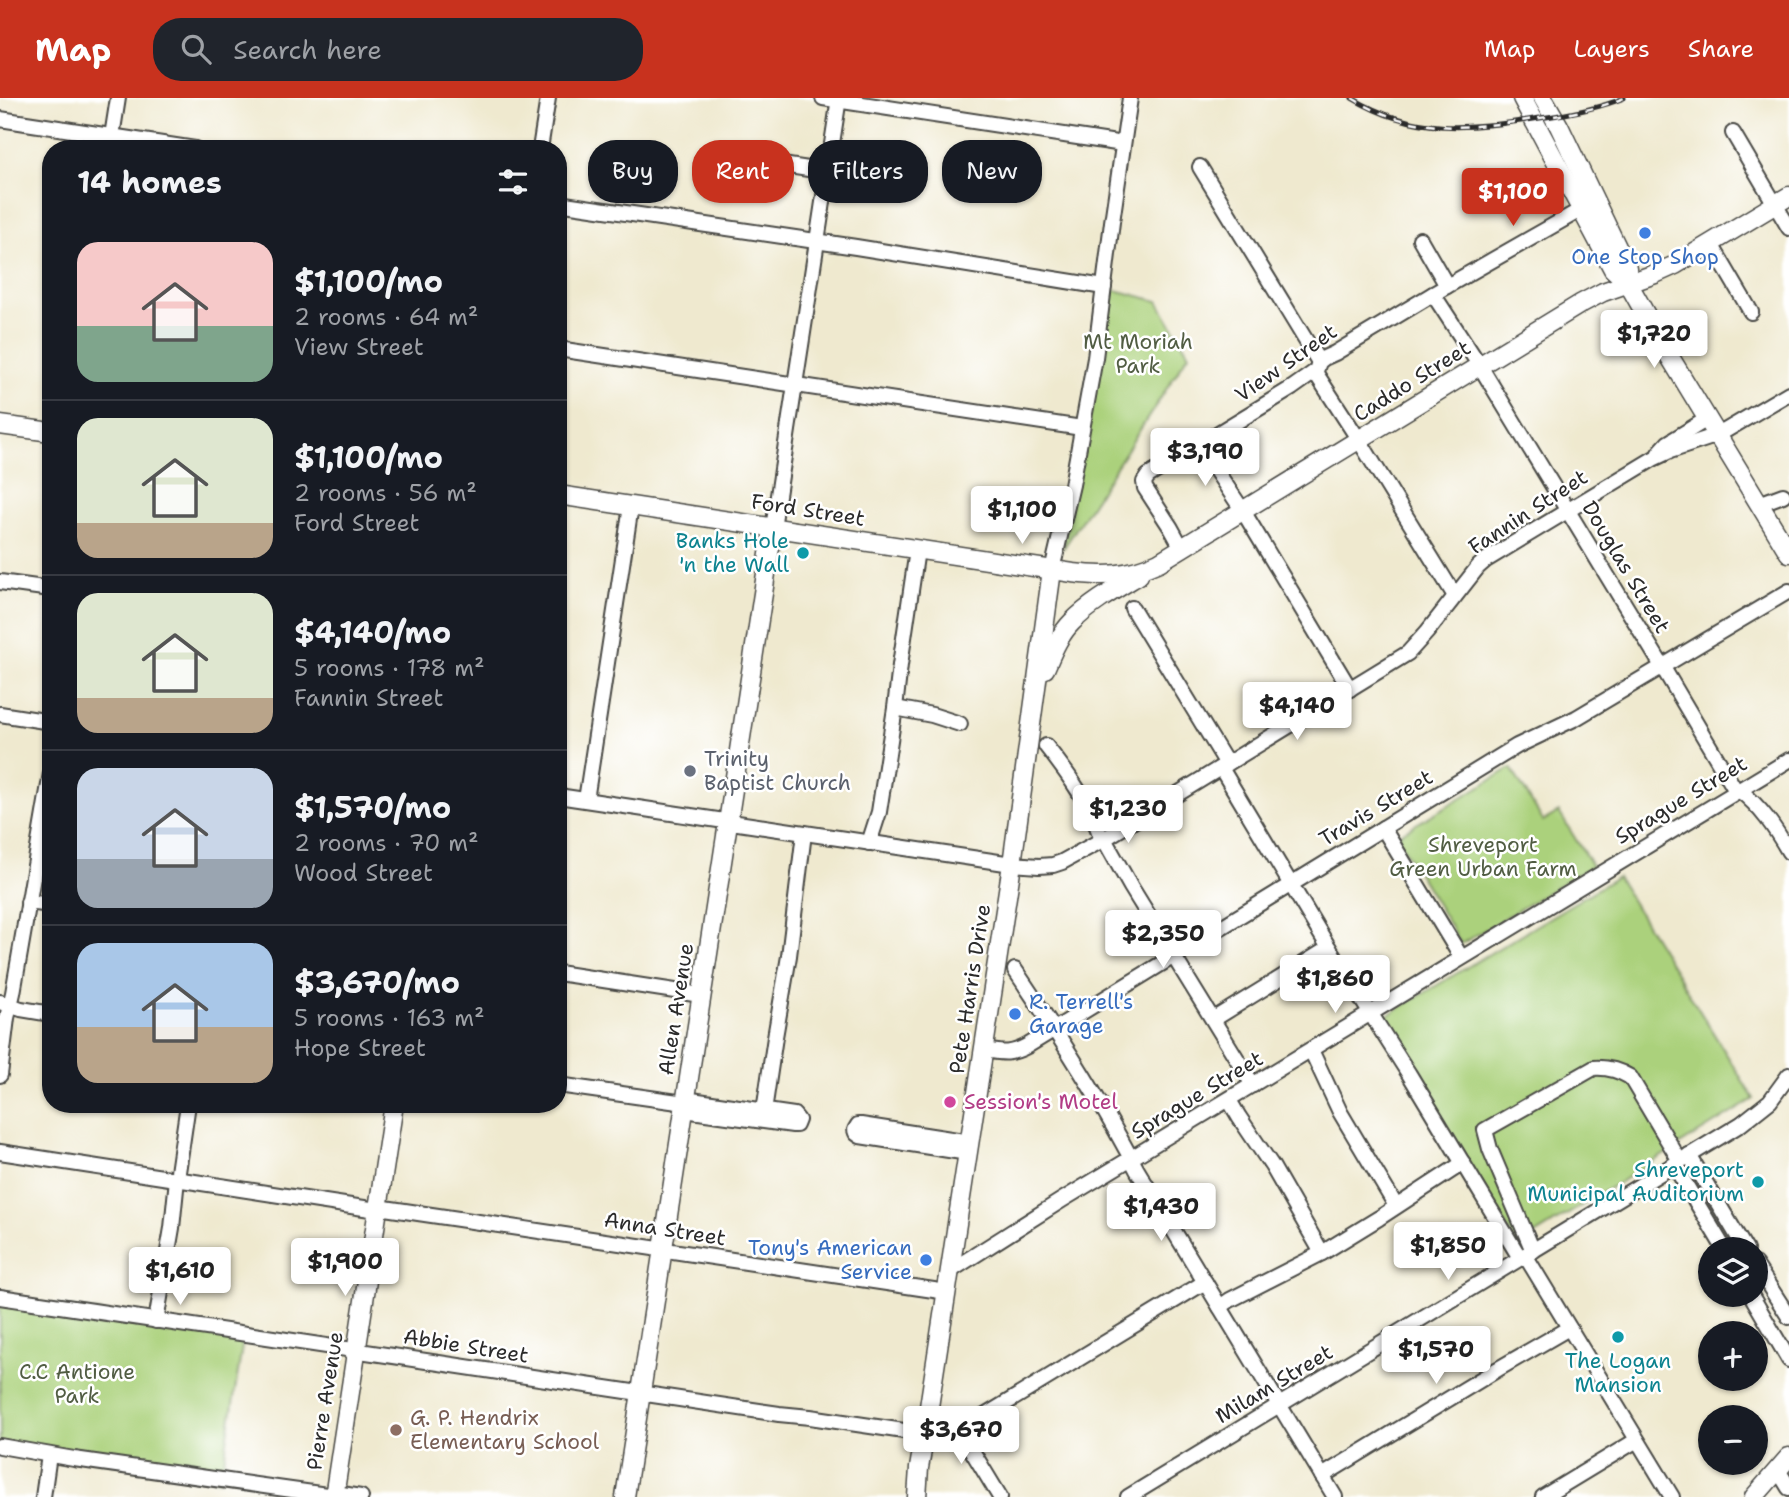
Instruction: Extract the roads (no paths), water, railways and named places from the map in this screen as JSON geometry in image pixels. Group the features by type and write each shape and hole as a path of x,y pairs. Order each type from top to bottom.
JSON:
{"main road":[{"path":"1522,98 1588,206"},
{"path":"1543,98 1559,126 1612,269 1628,283 1789,553"},
{"name":"Caddo Street","path":"1052,570 1114,576 1131,573 1159,562 1582,303 1664,271 1782,201"},
{"path":"0,425 42,431"},
{"name":"Ford Street","path":"567,496 1052,570"},
{"name":"Allen Avenue","path":"625,1497 773,528"},
{"path":"1035,692 1054,648 1071,623 1092,605 1159,562"},
{"name":"Pete Harris Drive","path":"917,1497 919,1468 1012,864 1052,570"},
{"name":"Pierre Avenue","path":"334,1495 393,1113"},
{"path":"1754,1497 1783,1463"}],"street":[{"path":"111,140 118,98"},
{"path":"541,140 548,98"},
{"path":"822,98 1123,144"},
{"path":"1052,570 1072,485 1097,349 1130,98"},
{"path":"833,140 839,99"},
{"path":"0,119 101,140"},
{"path":"1733,133 1782,201 1789,228"},
{"path":"1199,167 1359,440 1455,596"},
{"path":"773,528 823,203"},
{"path":"567,204 1104,287"},
{"name":"View Street","path":"1182,548 1145,488 1144,482 1148,476 1283,394 1317,367 1433,294 1588,206"},
{"path":"1420,239 1447,286"},
{"path":"1711,244 1751,312"},
{"name":"Douglas Street","path":"1433,294 1480,366 1737,791 1749,798 1767,816 1789,852"},
{"path":"567,350 1082,428"},
{"name":"Fannin Street","path":"567,797 1012,864 1053,865 1103,840 1408,653 1478,566 1486,560 1653,459 1718,435 1789,393"},
{"name":"Fannin Street","path":"1653,459 1668,443 1707,419"},
{"path":"1199,445 1243,511 1350,689"},
{"path":"1759,504 1783,495"},
{"path":"586,800 631,506"},
{"path":"869,843 879,812 916,550"},
{"path":"0,582 42,589"},
{"name":"Travis Street","path":"984,1050 1015,1052 1517,746 1576,718 1789,591"},
{"path":"1132,608 1329,948 1463,1163 1526,1255 1672,1497"},
{"path":"895,708 929,714 960,724"},
{"path":"0,714 42,721"},
{"path":"1046,746 1077,787 1103,840 1253,1085"},
{"name":"Sprague Street","path":"950,1271 993,1242 1789,760"},
{"path":"0,1075 7,1018 5,1004 42,824"},
{"path":"1383,828 1461,957"},
{"path":"764,1111 789,956 804,833"},
{"path":"28,902 42,904"},
{"path":"1214,1019 1329,948"},
{"path":"1015,970 1112,1122 1335,1497"},
{"path":"567,974 701,995"},
{"path":"5,1004 42,1012"},
{"path":"1311,1050 1340,1112 1396,1206"},
{"path":"1526,1255 1485,1130 1594,1068 1608,1067 1630,1077 1681,1160 1737,1237"},
{"name":"Milam Street","path":"1128,1497 1751,1117 1770,1101 1789,1075"},
{"path":"567,1086 685,1104 793,1125 798,1120 794,1115 685,1104"},
{"path":"1229,1100 1272,1166 1322,1253"},
{"path":"156,1321 172,1228 187,1113"},
{"path":"861,1125 969,1147 860,1136 855,1130 861,1125"},
{"name":"Anna Street","path":"0,1152 947,1293"},
{"path":"1681,1160 1719,1237"},
{"path":"1220,1307 1322,1253 1463,1163"},
{"path":"1000,1497 960,1431 1205,1282"},
{"path":"1768,1284 1789,1317"},
{"name":"Abbie Street","path":"0,1297 779,1414 944,1437 960,1431"},
{"path":"1758,1307 1789,1360"},
{"path":"1322,1476 1569,1328"},
{"path":"1543,1497 1637,1440"},
{"path":"0,1446 361,1497"},
{"path":"43,1497 49,1455"},
{"path":"1783,1463 1789,1488"}],"railway":[{"path":"1352,98 1398,119 1421,124 1467,127 1572,113 1624,98"}],"place":[{"name":"One Stop Shop","path":"1645,233"},
{"name":"Banks Hole 'n the Wall","path":"803,553"},
{"name":"Trinity Baptist Church","path":"690,771"},
{"name":"R. Terrell's Garage","path":"1015,1014"},
{"name":"Session's Motel","path":"950,1102"},
{"name":"Shreveport Municipal Auditorium","path":"1758,1182"},
{"name":"Tony's American Service","path":"926,1260"},
{"name":"The Logan Mansion","path":"1618,1337"},
{"name":"G. P. Hendrix Elementary School","path":"396,1430"}],"park label":[{"name":"Mt Moriah Park","path":"1138,354"},
{"name":"Shreveport Green Urban Farm","path":"1483,857"},
{"name":"C.C Antione Park","path":"77,1384"}]}
